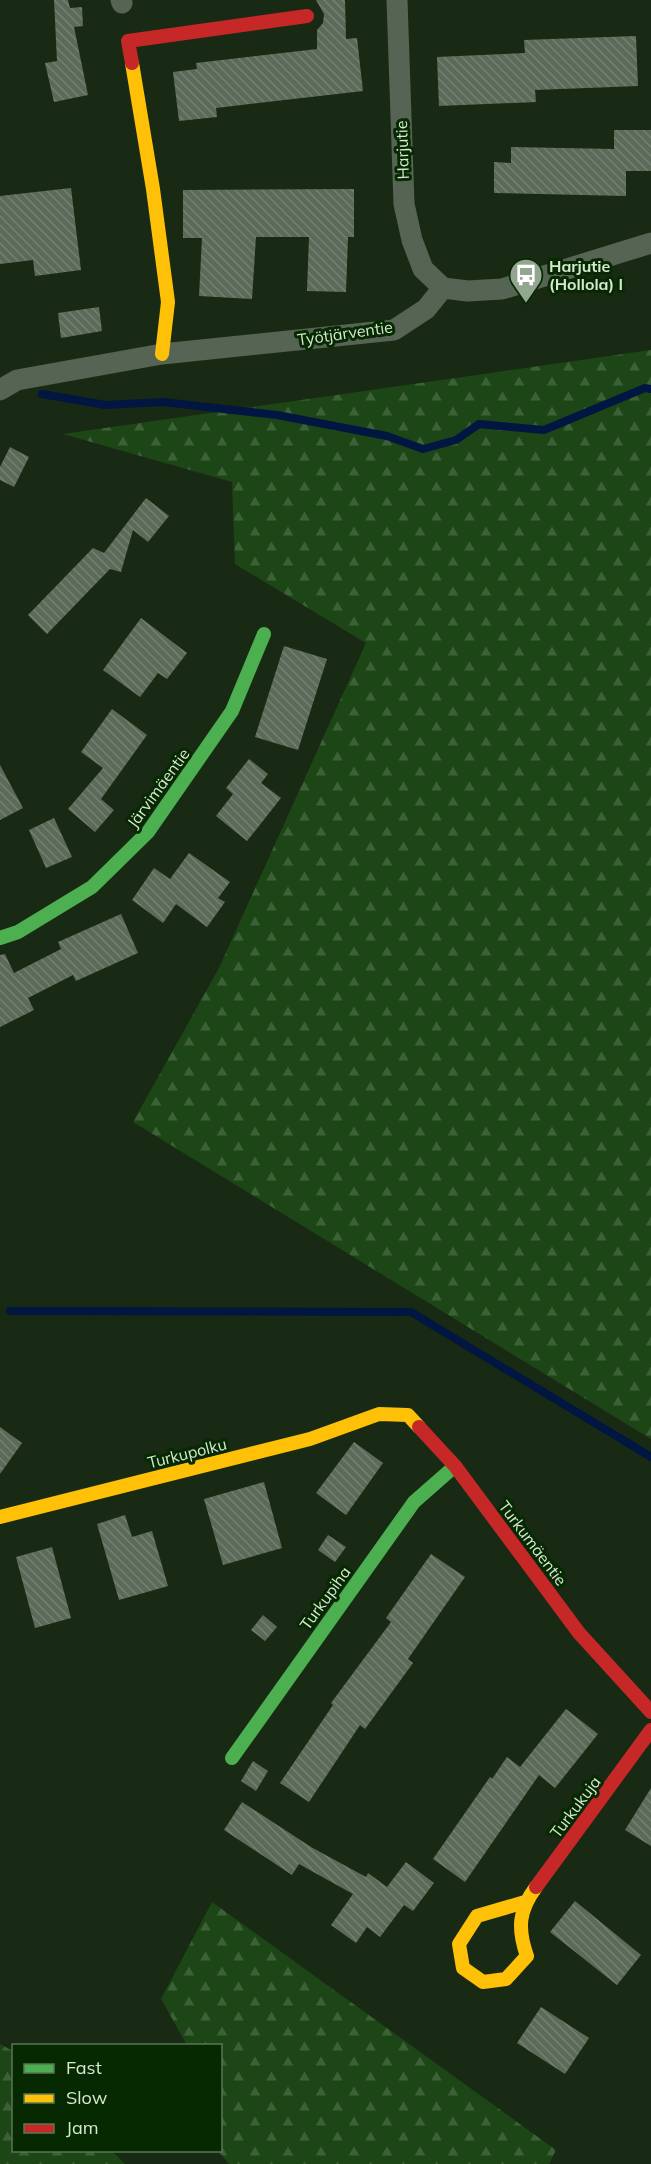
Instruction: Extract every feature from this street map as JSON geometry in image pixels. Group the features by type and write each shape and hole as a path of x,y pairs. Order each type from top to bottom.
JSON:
{"street":[{"name":"Harjutie","path":"397,0 404,204 411,240 423,269 443,288"},
{"path":"162,354 168,302 153,189 128,41 307,16"},
{"path":"443,288 468,291 502,289 651,243"},
{"name":"Työtjärventie","path":"0,390 17,380 162,354 394,330 426,309 443,288"},
{"name":"Järvimäentie","path":"0,938 18,933 92,886 148,832 232,711 264,633"},
{"name":"Turkumäentie","path":"379,1414 408,1415 455,1466 579,1634 651,1712"},
{"name":"Turkupolku","path":"0,1517 310,1439 379,1414"},
{"name":"Turkupiha","path":"232,1758 414,1502 455,1466"},
{"name":"Turkukuja","path":"525,1902 643,1744 651,1730"},
{"path":"525,1902 521,1911 522,1944 527,1956 506,1979 483,1982 464,1968 459,1944 477,1916 525,1902"}],"green space":[{"path":"651,350 651,1439 133,1122 219,968 366,643 235,564 232,482 63,434"},
{"path":"212,1902 556,2150 549,2164 229,2164 219,2152 222,2152 222,2044 186,2044 161,1999"},
{"path":"0,2044 12,2050 12,2152 113,2152 125,2164 0,2164"}],"building":[{"path":"54,0 68,0 70,8 82,7 83,26 74,27 88,95 54,102 45,63 57,61"},
{"path":"316,0 345,0 346,39 357,38 363,91 216,108 217,117 179,121 173,72 197,69 196,63 317,49 317,30 323,23 324,14"},
{"path":"636,36 638,86 535,90 536,102 439,106 437,57 525,53 524,40"},
{"path":"614,130 651,130 651,171 626,171 626,196 494,193 494,162 511,163 511,147 614,149"},
{"path":"71,188 81,270 35,276 33,260 0,264 0,196"},
{"path":"354,189 354,237 348,237 346,292 307,291 309,237 256,237 252,299 199,296 202,238 183,238 183,190"},
{"path":"99,307 102,331 61,338 58,313"},
{"path":"10,447 29,457 14,487 0,480 0,467"},
{"path":"146,498 169,516 148,542 133,530 121,572 110,569 47,634 28,615 93,548 104,553"},
{"path":"141,618 187,653 167,679 158,673 140,697 103,670"},
{"path":"284,646 327,659 298,750 255,737"},
{"path":"112,709 147,735 101,799 114,810 95,832 68,809 103,768 81,752"},
{"path":"249,759 268,774 261,783 281,798 247,841 216,816 233,794 226,788"},
{"path":"0,765 23,808 0,820"},
{"path":"54,818 72,857 46,868 29,830"},
{"path":"189,853 230,882 218,898 225,902 207,927 176,904 163,923 132,900 154,868 170,879"},
{"path":"121,914 138,953 76,981 73,975 28,998 34,1010 0,1027 0,955 5,954 14,973 61,949 58,942"},
{"path":"0,1427 22,1443 0,1474"},
{"path":"354,1442 383,1463 346,1515 316,1493"},
{"path":"264,1482 282,1548 223,1565 204,1499"},
{"path":"125,1515 132,1537 152,1531 168,1586 119,1600 97,1524"},
{"path":"328,1535 346,1547 335,1562 318,1550"},
{"path":"52,1547 71,1618 35,1628 16,1557"},
{"path":"431,1554 465,1577 408,1659 413,1663 365,1729 360,1725 309,1802 280,1783 333,1705 331,1703 391,1622 386,1618"},
{"path":"263,1615 277,1627 265,1641 251,1630"},
{"path":"566,1709 598,1734 555,1788 539,1775 465,1882 433,1859 490,1777 492,1779 507,1757 520,1767"},
{"path":"253,1761 268,1771 256,1791 241,1781"},
{"path":"651,1788 651,1846 625,1830"},
{"path":"242,1802 311,1847 366,1877 368,1873 387,1887 406,1862 434,1883 413,1911 404,1905 380,1937 367,1927 356,1943 331,1925 353,1894 299,1864 292,1875 224,1830"},
{"path":"575,1901 641,1955 617,1985 550,1932"},
{"path":"541,2007 589,2038 565,2074 517,2043"}],"waterway":[{"path":"42,394 105,405 163,402 277,415 387,436 423,449 456,440 479,424 544,430 645,388 651,389"},
{"path":"10,1311 411,1312 651,1457"}],"traffic: fast":[{"path":"0,938 18,932 92,887 148,832 232,711 264,634"},
{"path":"232,1758 414,1502 455,1466"}],"traffic: slow":[{"path":"132,63 153,189 168,302 162,354"},
{"path":"0,1517 310,1439 379,1414 408,1415 419,1427"},
{"path":"525,1902 477,1916 459,1944 463,1968 483,1982 506,1979 527,1956 522,1937 521,1920 530,1895 536,1887"}],"traffic: jam":[{"path":"132,63 128,41 307,16"},
{"path":"419,1427 455,1466 579,1633 651,1712"},
{"path":"536,1887 651,1730"}],"place":[{"name":"Harjutie (Hollola) I","path":"526,304"}]}
